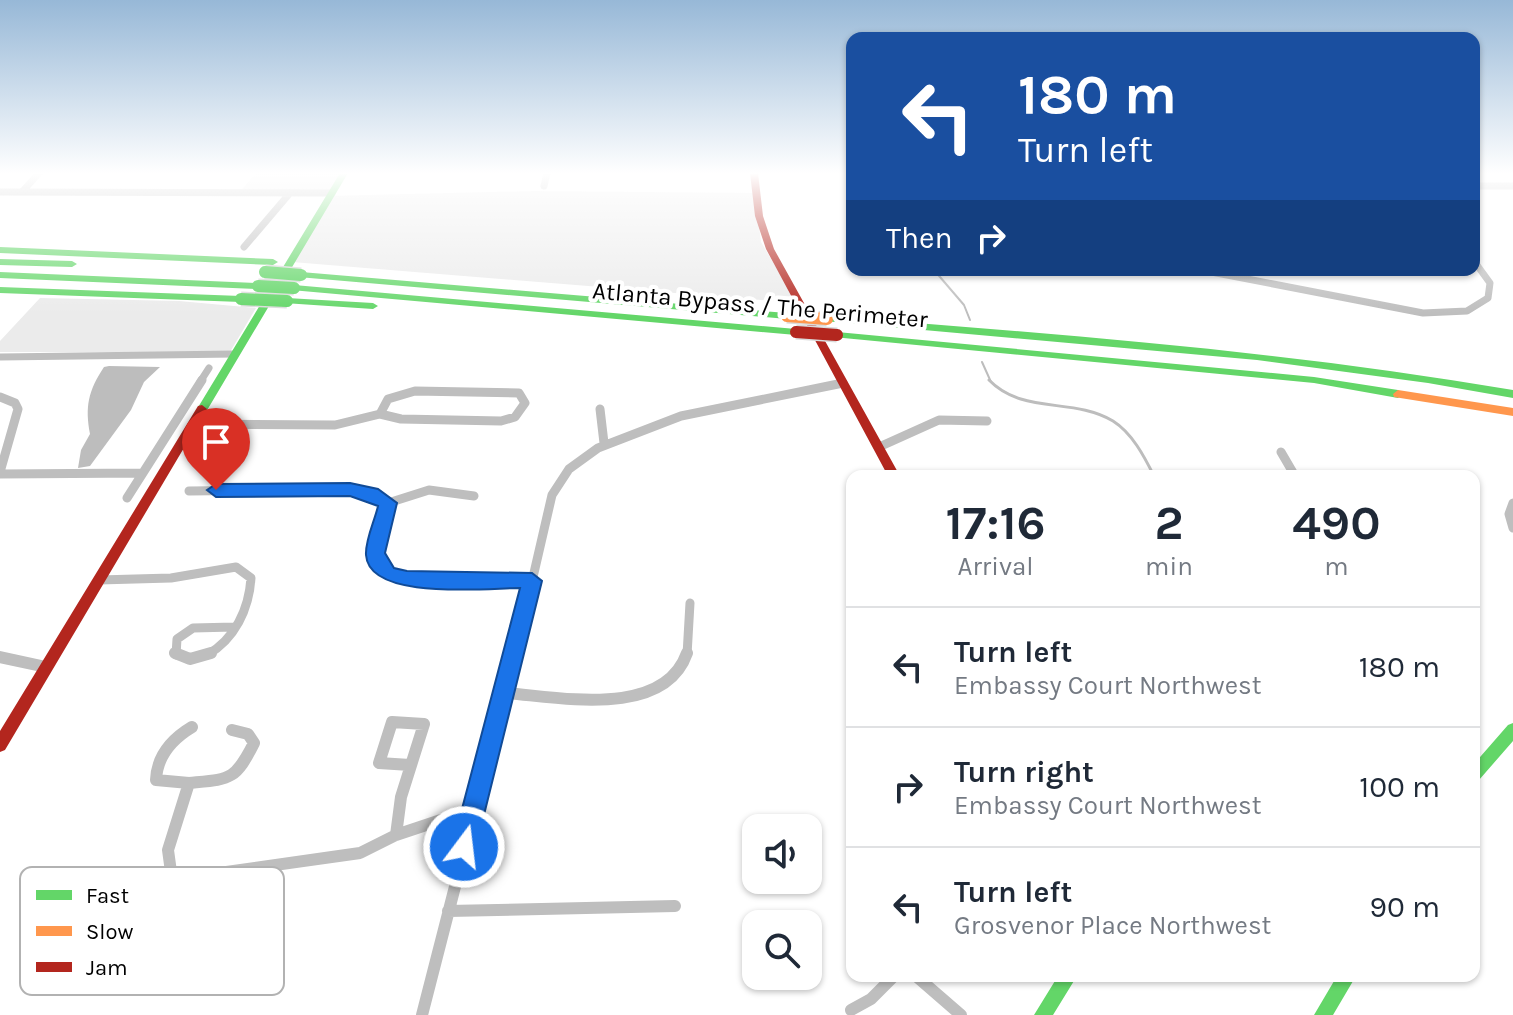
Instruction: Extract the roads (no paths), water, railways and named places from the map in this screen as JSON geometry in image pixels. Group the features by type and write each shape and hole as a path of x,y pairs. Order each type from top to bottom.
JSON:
{"main road":[{"path":"0,745 316,220"},
{"path":"760,220 770,249 891,470"},
{"path":"0,250 265,273"},
{"name":"Atlanta Bypass / The Perimeter","path":"0,262 265,273 297,282 702,324 1314,380 1513,412"},
{"name":"Atlanta Bypass / The Perimeter","path":"0,275 265,273"},
{"path":"0,290 241,299 297,282"},
{"name":"Atlanta Bypass / The Perimeter","path":"297,282 471,289 1316,363 1402,374 1513,394"},
{"path":"1480,768 1513,730"},
{"path":"1043,1015 1064,982"},
{"path":"1323,1015 1343,982"}],"street":[{"path":"244,247 267,220"},
{"path":"1243,276 1406,310 1450,314 1475,308 1488,298 1488,278 1480,268"},
{"path":"0,357 235,354"},
{"path":"127,498 209,368"},
{"path":"422,1015 506,693 555,487 565,472 604,443 667,420 843,383"},
{"path":"193,424 335,425 376,415 401,419 501,421 515,417 525,403 519,393 415,391 388,399 376,415"},
{"path":"0,397 11,400 18,409 0,473 143,473"},
{"path":"600,409 604,443"},
{"path":"879,447 896,442 936,419 967,416 987,421"},
{"path":"1281,452 1292,470"},
{"path":"189,491 350,489 371,494 388,503 429,490 474,496"},
{"path":"388,503 375,553 379,565 388,574 407,579 532,581"},
{"path":"1513,503 1509,514 1513,528"},
{"path":"99,580 171,578 236,567 251,578 251,590 234,627 221,650 203,658 175,655 177,639 187,631 234,627"},
{"path":"506,693 630,698 659,690 675,678 686,660 690,603"},
{"path":"0,657 46,667"},
{"path":"396,835 410,765 424,724 392,722 379,763 410,765"},
{"path":"192,727 178,735 168,748 156,780 162,783 220,780 240,771 254,743 248,734 232,730"},
{"path":"170,867 168,850 189,783"},
{"path":"261,867 360,853 396,835 441,820 472,817"},
{"path":"448,911 675,906"},
{"path":"851,1010 871,999 888,982"},
{"path":"923,982 961,1015"}],"waterway":[{"path":"939,276 964,305 970,320"},
{"path":"982,362 991,382"},
{"path":"991,382 1017,398 1082,409 1113,421 1132,438 1151,470"}]}
